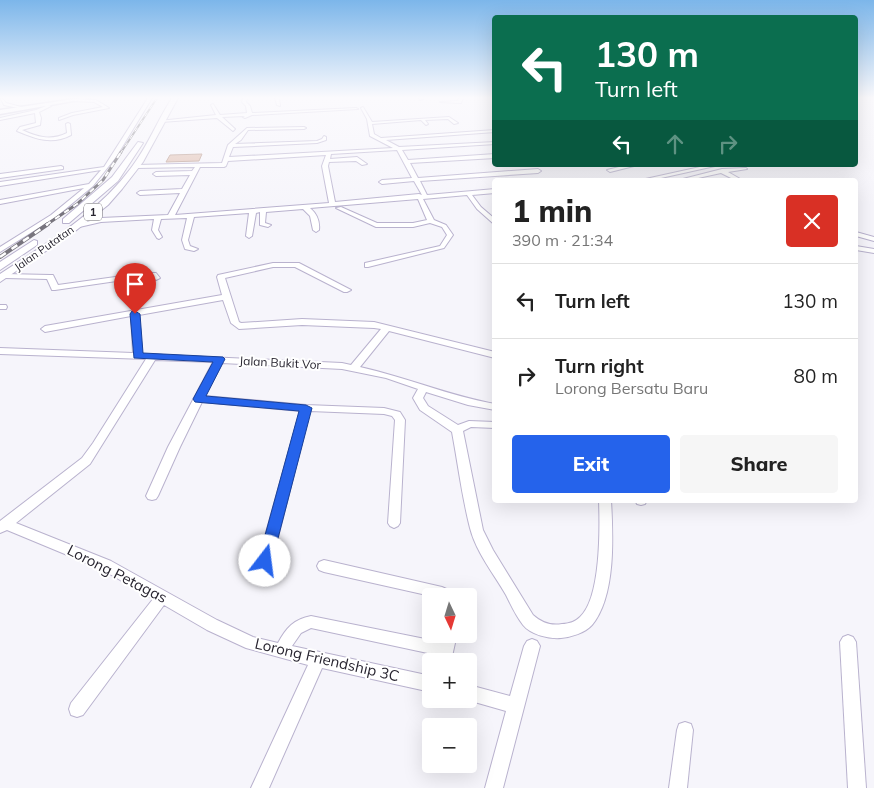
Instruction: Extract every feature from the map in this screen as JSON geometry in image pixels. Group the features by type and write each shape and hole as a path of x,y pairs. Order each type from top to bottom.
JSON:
{"highway":[{"name":"Jalan Putatan","path":"59,226 109,185 125,166 144,135"},
{"name":"Jalan Putatan","path":"2,278 90,215 106,201 137,166 154,135"},
{"path":"91,201 106,201"},
{"name":"Jalan Putatan","path":"0,267 44,236"}],"street":[{"path":"29,135 40,140 51,140 67,135"},
{"path":"0,250 50,218 92,185 126,135"},
{"path":"372,135 400,149 416,180 431,221"},
{"path":"382,139 442,135"},
{"path":"137,166 224,165 228,159 230,146 242,136 249,136"},
{"path":"230,146 317,142 324,140 324,136"},
{"path":"228,159 492,143"},
{"path":"329,154 326,161 326,174 332,203"},
{"path":"406,162 492,156"},
{"path":"326,161 357,160 364,164"},
{"path":"0,176 64,164 97,169"},
{"path":"170,217 198,166"},
{"path":"610,170 618,167"},
{"path":"654,178 706,167"},
{"path":"713,167 735,178"},
{"path":"0,184 105,168"},
{"path":"692,178 722,171 744,169"},
{"path":"382,182 538,171"},
{"path":"156,174 194,173"},
{"path":"0,202 92,185"},
{"path":"140,193 184,191"},
{"path":"90,215 90,219 101,220 158,218 492,191"},
{"path":"468,193 479,208 492,220"},
{"path":"303,206 311,212 317,222 316,230"},
{"path":"339,208 376,225 413,225 431,221 444,226 450,235 442,247 368,265"},
{"path":"261,209 263,211 262,224 268,225"},
{"path":"249,236 253,210"},
{"path":"191,215 185,240 187,248 194,249"},
{"path":"158,218 155,230 159,237"},
{"path":"75,226 101,220"},
{"path":"858,235 874,239"},
{"path":"0,246 9,245"},
{"path":"858,248 874,251"},
{"path":"347,290 296,265 286,264 260,268 221,277 235,323 239,326 293,322 387,328 492,354"},
{"path":"2,278 50,277 55,288 144,275 153,275 156,278"},
{"path":"45,328 226,297"},
{"path":"135,314 138,356"},
{"path":"354,368 387,328"},
{"name":"Jalan Bukit Vor","path":"0,350 219,359 354,368 394,378 472,403 492,406"},
{"path":"3,526 86,461 152,356"},
{"path":"152,496 219,359"},
{"path":"423,388 418,398 421,406 457,430 480,538 523,612 534,626 547,631 561,631 577,627 586,622 591,614 600,589 603,568 606,526 605,503"},
{"path":"199,399 306,408 384,411 396,414 399,417 394,523"},
{"path":"265,561 306,408"},
{"path":"457,430 469,424 492,425"},
{"name":"Lorong Petagas","path":"3,526 106,565 225,632"},
{"path":"324,566 422,588"},
{"path":"77,709 163,596"},
{"path":"282,651 297,627 303,623 311,622 433,653"},
{"name":"Lorong Friendship 3C","path":"225,632 282,651 422,682"},
{"path":"848,642 857,788"},
{"path":"494,788 532,646"},
{"path":"260,788 318,660"},
{"path":"477,695 516,706"},
{"path":"678,788 685,730"}],"building":[{"path":"202,154 199,161 166,162 170,155"}],"railway":[{"path":"120,154 133,135"},
{"path":"46,225 77,204 103,180 121,152"},
{"path":"0,257 48,224"}],"route":[{"path":"135,314 138,356 219,359 199,399 306,408 265,561"}]}
